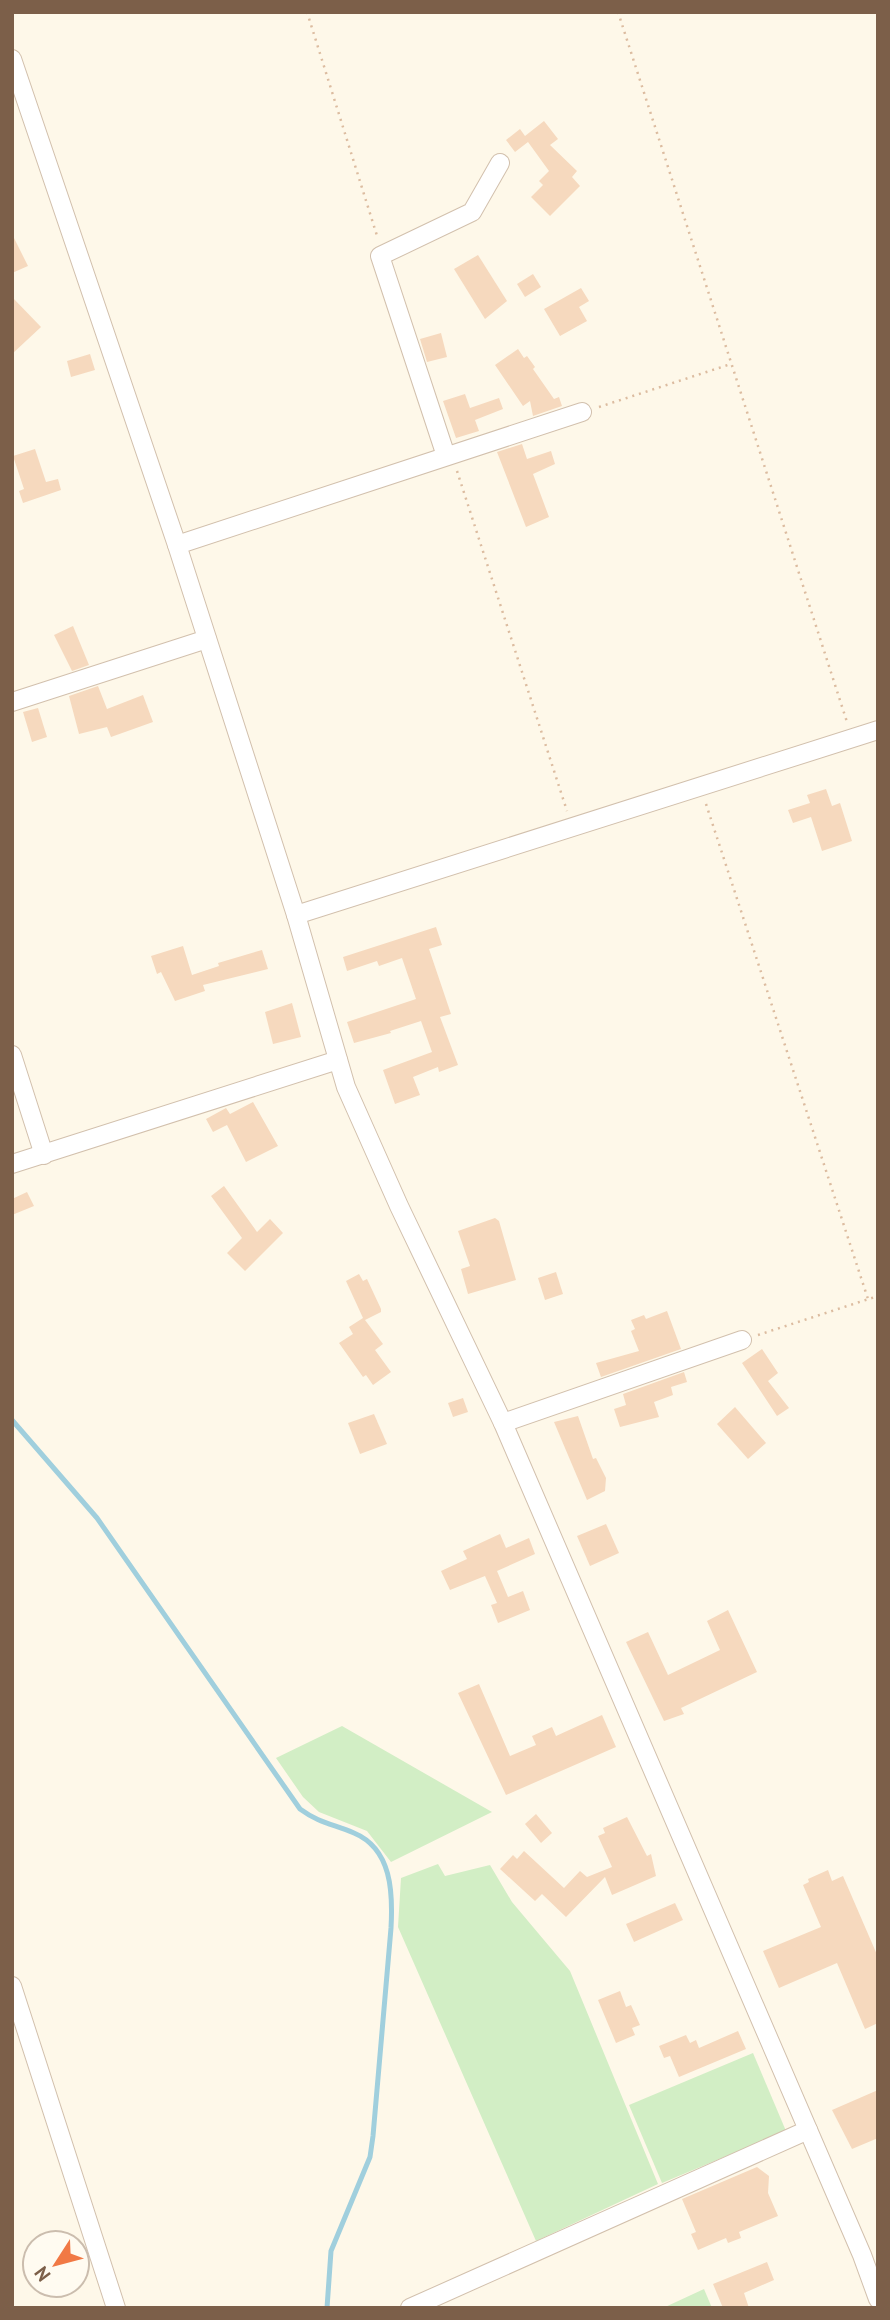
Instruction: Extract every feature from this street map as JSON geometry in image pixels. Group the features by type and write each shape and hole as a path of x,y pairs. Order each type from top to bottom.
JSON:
{"street":[{"path":"12,59 16,87 177,545 296,915 346,1087 399,1206 503,1423 808,2130 878,2299"},
{"path":"449,455 380,256 472,212 500,163"},
{"path":"177,545 582,412"},
{"path":"12,702 207,639"},
{"path":"296,915 878,730"},
{"path":"12,1055 44,1154"},
{"path":"12,1164 338,1059"},
{"path":"503,1423 742,1340"},
{"path":"12,1986 116,2308"},
{"path":"410,2308 808,2130"}],"path":[{"path":"307,12 377,235 380,256"},
{"path":"618,12 852,738"},
{"path":"582,412 731,364"},
{"path":"449,455 572,828"},
{"path":"700,787 869,1299"},
{"path":"742,1340 878,1296"}],"green space":[{"path":"342,1726 492,1812 391,1862 367,1831 319,1812 303,1797 276,1758"},
{"path":"438,1864 445,1876 490,1865 512,1902 570,1971 658,2184 536,2241 398,1927 401,1878"},
{"path":"753,2053 786,2131 662,2183 629,2105"},
{"path":"704,2289 712,2308 663,2308"}],"building":[{"path":"544,121 558,139 550,145 577,171 572,177 580,186 550,216 531,197 543,185 539,181 549,171 528,142 515,152 506,140 520,129 525,136"},
{"path":"12,234 28,266 12,273"},
{"path":"478,255 507,301 485,319 454,269"},
{"path":"533,274 541,287 525,297 517,284"},
{"path":"581,288 589,301 579,307 587,321 560,336 544,309"},
{"path":"12,297 41,327 12,354"},
{"path":"441,333 447,357 427,362 420,339"},
{"path":"518,349 535,367 533,369 554,399 559,397 562,406 533,416 530,401 523,406 495,365"},
{"path":"90,354 95,370 71,377 67,361"},
{"path":"465,394 470,408 499,398 503,409 475,420 479,431 456,438 443,401"},
{"path":"522,444 527,459 551,451 555,464 533,474 549,517 526,527 497,452"},
{"path":"35,449 46,482 58,479 61,490 23,503 19,491 24,489 13,456"},
{"path":"73,626 89,665 72,671 54,635"},
{"path":"98,686 107,709 143,695 153,722 111,737 107,727 79,734 69,696"},
{"path":"38,708 47,737 32,742 23,712"},
{"path":"826,789 832,806 840,803 852,841 822,851 811,817 793,823 788,810 810,803 807,795"},
{"path":"436,927 442,945 429,949 451,1014 440,1017 458,1065 439,1072 438,1067 413,1077 420,1095 395,1104 383,1070 432,1052 421,1021 354,1043 347,1022 416,999 402,958 379,966 377,961 347,971 343,957"},
{"path":"183,946 192,975 219,966 218,963 262,950 268,969 203,985 205,991 175,1001 161,972 157,974 151,956"},
{"path":"292,1003 301,1037 273,1044 265,1012"},
{"path":"253,1102 278,1146 246,1162 227,1125 213,1132 206,1119 226,1108 230,1114"},
{"path":"224,1186 257,1232 270,1219 283,1233 245,1271 227,1253 242,1238 211,1196"},
{"path":"27,1192 34,1206 12,1215 12,1199"},
{"path":"495,1218 499,1221 516,1280 468,1294 461,1269 470,1266 458,1231"},
{"path":"556,1272 563,1294 545,1300 538,1278"},
{"path":"359,1274 363,1281 367,1279 381,1309 381,1312 365,1320 383,1344 375,1350 391,1372 373,1385 366,1375 363,1377 339,1343 353,1334 349,1327 363,1318 346,1281"},
{"path":"667,1311 681,1349 601,1377 596,1363 639,1351 631,1331 635,1329 631,1320 644,1315 646,1319"},
{"path":"762,1349 778,1373 768,1381 789,1408 777,1416 742,1363"},
{"path":"684,1372 687,1382 671,1387 673,1395 654,1402 659,1417 620,1427 614,1409 626,1405 623,1394"},
{"path":"463,1398 468,1412 453,1417 448,1403"},
{"path":"735,1407 766,1443 748,1459 717,1424"},
{"path":"374,1414 387,1444 360,1454 348,1423"},
{"path":"578,1416 593,1459 596,1458 606,1478 605,1491 587,1500 554,1422"},
{"path":"606,1524 619,1553 590,1566 577,1536"},
{"path":"500,1534 506,1548 529,1538 535,1554 497,1571 508,1597 523,1591 530,1610 498,1623 491,1605 497,1603 485,1576 450,1590 441,1571 467,1559 463,1551"},
{"path":"728,1610 757,1672 681,1708 684,1714 664,1721 626,1642 648,1632 668,1675 720,1650 707,1621"},
{"path":"479,1684 510,1756 536,1745 532,1736 552,1727 556,1736 602,1715 616,1747 506,1795 458,1693"},
{"path":"536,1814 552,1833 541,1843 525,1824"},
{"path":"627,1817 647,1856 651,1854 656,1876 612,1895 605,1877 566,1917 542,1894 535,1901 500,1869 513,1855 517,1859 524,1851 564,1888 580,1871 587,1877 612,1867 598,1836 605,1833 603,1828"},
{"path":"828,1870 832,1881 843,1876 878,1957 878,2023 865,2029 837,1963 779,1988 763,1951 821,1927 803,1885 809,1882 808,1879"},
{"path":"675,1903 683,1920 634,1942 626,1924"},
{"path":"620,1991 626,2007 631,2005 640,2025 632,2028 635,2035 616,2043 598,2000"},
{"path":"738,2031 746,2049 679,2077 670,2056 664,2058 659,2046 686,2035 690,2043 696,2040 699,2048"},
{"path":"878,2090 878,2138 852,2149 832,2110"},
{"path":"757,2167 769,2176 768,2193 778,2216 739,2232 741,2238 728,2243 726,2238 698,2250 691,2234 696,2232 682,2199"},
{"path":"767,2262 774,2280 744,2293 749,2308 723,2308 713,2284"}],"waterway":[{"path":"12,1420 97,1518 300,1809 367,1840 376,1850 388,1873 391,1928 373,2136 370,2157 331,2251 327,2308"}]}
